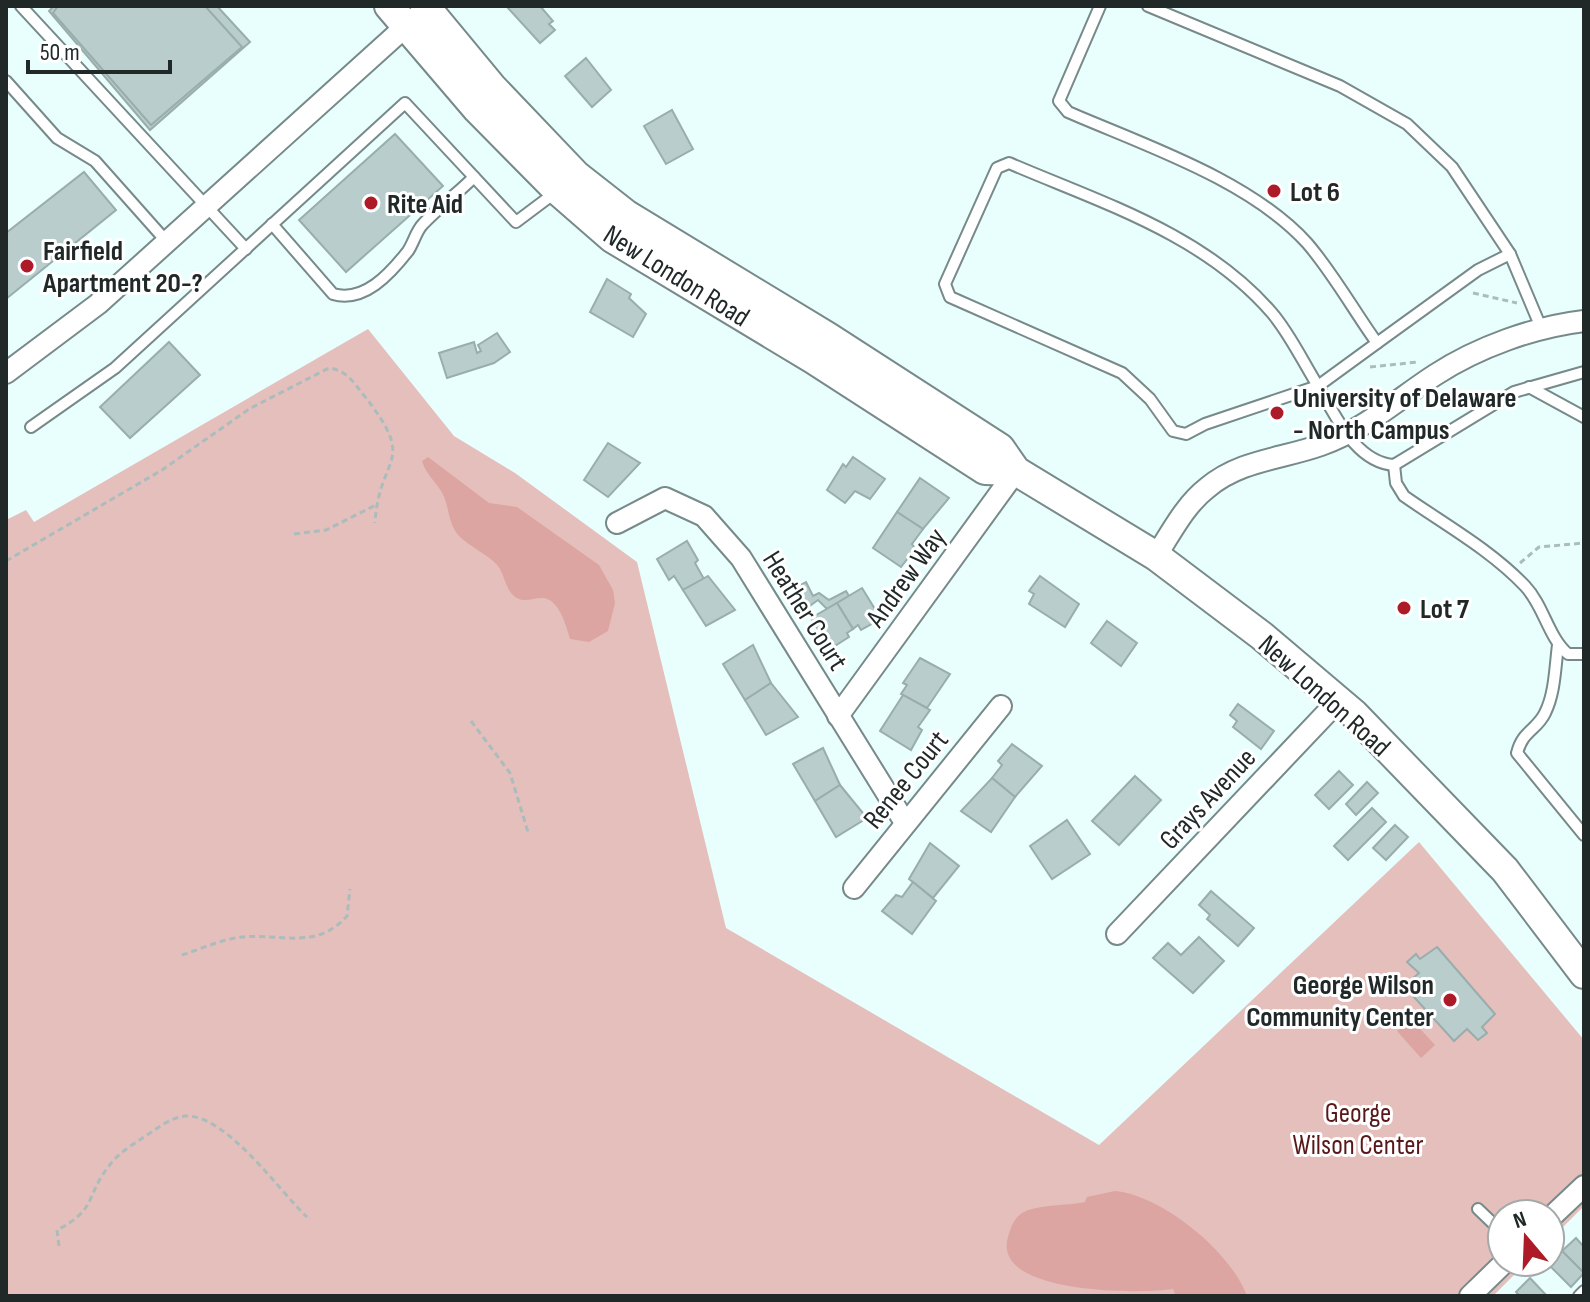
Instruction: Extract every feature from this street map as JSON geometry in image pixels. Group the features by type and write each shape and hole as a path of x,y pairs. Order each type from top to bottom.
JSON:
{"main road":[{"name":"New London Road","path":"415,10 477,109 558,191 612,238 813,359 985,470 1016,471"},
{"name":"New London Road","path":"415,10 576,175 627,215 828,337 1000,448 1016,471 1156,556 1262,636 1338,701 1505,870 1584,974"}],"street":[{"path":"6,373 68,329 167,242 415,10"},
{"path":"1156,556 1191,504 1226,475 1275,456 1321,445 1347,433 1394,406 1436,374 1489,347 1542,330 1584,321"},
{"name":"Andrew Way","path":"838,716 1016,471"},
{"name":"Heather Court","path":"617,523 665,498 704,516 741,558 904,821"},
{"name":"Grays Avenue","path":"1117,934 1338,701"},
{"name":"Renee Court","path":"854,888 904,821 1001,706"},
{"path":"1566,1203 1584,1186"},
{"path":"1470,1296 1489,1278"}],"lane":[{"path":"21,6 246,249"},
{"path":"1100,6 1059,101 1068,112 1216,176 1265,210 1306,243 1377,343"},
{"path":"1148,6 1340,86 1407,124 1452,167 1510,254 1542,330"},
{"path":"6,81 57,138 95,161 167,242"},
{"path":"31,427 115,368 405,103 516,222 558,191"},
{"path":"1510,254 1478,270 1318,386 1205,424 1186,434 1173,431 1150,399 1122,373 950,297 945,284 997,168 1009,163 1167,230 1217,262 1273,314 1318,386 1347,433 1366,457 1380,464 1394,465 1514,392 1584,372"},
{"path":"272,224 333,294 347,298 361,295 409,249 421,226 474,177"},
{"path":"1529,387 1584,417"},
{"path":"1394,465 1396,483 1404,496 1510,572 1528,588 1541,607 1558,645 1568,654 1584,654"},
{"path":"1558,645 1553,693 1544,717 1521,737 1517,753 1584,835"},
{"path":"1478,1209 1486,1217"},
{"path":"1579,1296 1584,1291"}],"path":[{"path":"1473,293 1521,304"},
{"path":"1364,367 1430,361"},
{"path":"6,561 162,470 249,409 329,368 344,372 353,381 391,435 393,460 375,523"},
{"path":"294,534 326,530 378,504"},
{"path":"1520,563 1539,547 1584,543"},
{"path":"471,721 510,773 528,832"},
{"path":"182,955 239,937 291,941 318,933 347,916 350,889"},
{"path":"59,1246 57,1230 73,1222 90,1206 107,1168 120,1153 171,1120 184,1116 204,1120 250,1154 307,1217"}],"green space":[{"name":"George Wilson Center","path":"368,329 454,436 515,473 637,562 726,928 1099,1145 1419,842 1584,1040 1584,1206 1566,1224 1566,1198 1486,1198 1486,1278 1511,1278 1493,1296 6,1296 6,520 26,510 34,522"}],"shaded area":[{"path":"428,457 489,503 517,507 599,565 613,590 615,603 608,631 589,642 570,639 556,605 541,598 519,599 512,594 498,566 455,531 444,496 422,461"},
{"path":"1411,1019 1435,1045 1421,1058 1397,1031"},
{"path":"1115,1191 1153,1203 1193,1228 1226,1262 1247,1296 1176,1296 1173,1289 1132,1291 1072,1287 1022,1270 1009,1256 1008,1237 1013,1223 1021,1214 1030,1209 1085,1202 1087,1197"}],"building":[{"path":"54,6 217,6 250,42 150,130 49,11"},
{"path":"58,6 205,6 242,47 151,125 53,13"},
{"path":"540,6 553,21 549,24 555,30 540,43 507,7"},
{"path":"586,58 611,90 592,107 565,76"},
{"path":"672,110 693,149 666,164 644,126"},
{"name":"Rite Aid","path":"395,134 443,186 346,272 299,220"},
{"name":"Fairfield Apartment 20-?","path":"84,172 116,210 6,299 6,233"},
{"path":"607,279 631,294 629,298 646,314 633,337 590,312"},
{"path":"497,333 510,352 494,363 447,378 439,353 474,342 477,353 481,351 478,345"},
{"path":"169,342 200,375 130,438 100,407"},
{"path":"608,443 640,463 608,497 584,480"},
{"path":"853,457 885,479 870,499 855,491 845,503 827,490 843,464 846,467"},
{"path":"920,478 949,498 923,529 897,512"},
{"path":"897,512 923,529 912,544 915,549 901,567 873,548"},
{"path":"687,541 704,579 683,590 674,576 669,580 657,559"},
{"path":"708,576 735,610 706,626 683,590"},
{"path":"1040,576 1079,604 1065,627 1029,604 1034,594 1029,591"},
{"path":"806,582 813,596 819,593 829,600 846,591 849,596 827,609 818,600 804,610 793,589"},
{"path":"862,588 881,619 861,630 858,625 853,629 837,603"},
{"path":"837,603 853,629 847,633 849,637 830,649 811,618"},
{"path":"1107,621 1137,643 1121,666 1091,643"},
{"path":"753,645 771,683 745,700 723,664"},
{"path":"920,658 950,674 927,708 901,694 907,685 903,683"},
{"path":"771,683 798,717 766,735 745,700"},
{"path":"903,695 930,710 918,727 922,730 911,750 880,731"},
{"path":"1238,704 1274,731 1261,749 1233,727 1237,721 1230,715"},
{"path":"1012,744 1042,766 1015,797 992,778 1002,765 998,761"},
{"path":"823,748 840,785 815,801 793,764"},
{"path":"1339,771 1353,785 1329,809 1315,795"},
{"path":"1135,776 1161,800 1119,845 1092,821"},
{"path":"992,778 1015,797 991,832 961,811"},
{"path":"1367,782 1378,793 1356,815 1346,804"},
{"path":"840,785 867,818 836,837 815,801"},
{"path":"1372,808 1386,822 1348,860 1334,846"},
{"path":"1067,820 1090,854 1052,879 1030,846"},
{"path":"1395,825 1408,837 1386,860 1373,848"},
{"path":"930,843 959,866 933,898 909,879"},
{"path":"913,882 936,901 912,934 882,911 896,895 902,897"},
{"path":"1211,891 1254,928 1238,946 1207,919 1210,915 1199,905"},
{"path":"1199,937 1224,961 1193,993 1153,958 1168,943 1181,955"},
{"name":"George Wilson Community Center","path":"1437,947 1495,1014 1482,1027 1487,1033 1478,1040 1467,1029 1454,1041 1404,986 1419,973 1407,962 1416,954 1420,959"},
{"path":"1576,1238 1584,1247 1584,1273 1566,1255 1566,1247"},
{"path":"1566,1255 1584,1273 1571,1287 1562,1278 1566,1278"},
{"path":"1530,1278 1547,1296 1520,1296 1516,1292"}],"place":[{"name":"Lot 6","path":"1274,191"},
{"name":"Rite Aid","path":"371,203"},
{"name":"Fairfield Apartment 20-?","path":"27,266"},
{"name":"University of Delaware - North Campus","path":"1277,413"},
{"name":"Lot 7","path":"1404,608"},
{"name":"George Wilson Community Center","path":"1450,1000"}]}
